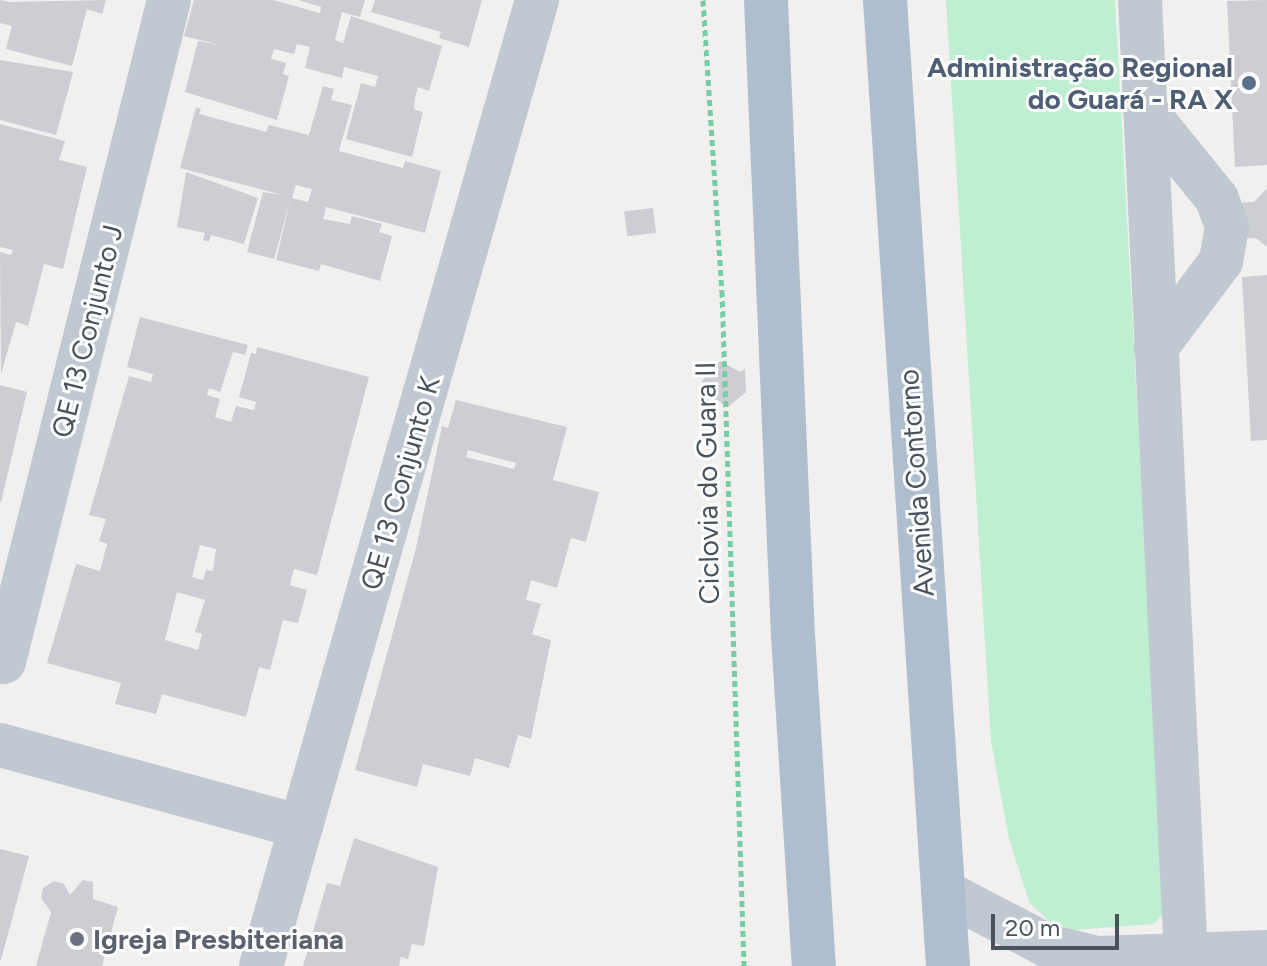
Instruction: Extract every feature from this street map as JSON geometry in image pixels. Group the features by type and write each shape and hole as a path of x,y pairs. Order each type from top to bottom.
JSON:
{"main road":[{"path":"766,0 793,635 814,966"},
{"name":"Avenida Contorno","path":"885,0 948,966"}],"street":[{"name":"QE 13 Conjunto J","path":"4,662 169,0"},
{"name":"QE 13 Conjunto K","path":"261,966 537,0"},
{"path":"1140,0 1186,957"},
{"path":"1145,110 1217,199 1227,227 1221,261 1156,348"},
{"path":"0,745 301,827"},
{"path":"943,891 1048,946 1093,962 1267,952"}],"path":[{"name":"Ciclovia do Guara II","path":"703,0 722,291 744,966"}],"green space":[{"path":"946,0 1115,0 1164,900 1163,915 1153,924 1074,930 1050,922 1029,902 1009,839 991,741"}],"building":[{"path":"0,0 106,0 102,14 87,9 72,66 6,49 12,26 0,23"},
{"path":"194,0 273,0 320,13 321,7 298,0 365,0 360,17 342,12 335,40 343,43 351,16 442,46 429,91 418,87 415,98 414,109 423,112 412,157 346,139 361,83 375,87 378,76 344,67 342,78 305,68 310,47 297,44 294,54 274,49 271,59 286,63 283,74 289,76 277,120 185,92 198,41 220,45 184,36"},
{"path":"375,0 482,0 469,47 439,38 441,32 371,12"},
{"name":"Administração Regional do Guará - RA X","path":"1267,0 1267,165 1235,167 1227,1"},
{"path":"0,60 73,72 56,135 0,120"},
{"path":"323,86 334,89 331,100 352,105 339,151 403,168 405,161 441,171 425,233 326,207 323,219 350,224 352,216 382,224 379,232 392,236 380,281 321,264 319,271 276,260 291,198 274,259 247,252 263,192 283,195 180,168 196,107 201,109 199,114 266,132 269,125 309,135","holes":["296,185 312,189 308,202 292,198"]},
{"path":"0,124 65,141 59,160 87,167 63,269 44,264 28,326 16,322 1,374 0,252 11,255 13,250 0,247"},
{"path":"186,172 258,198 244,244 211,235 209,242 203,240 205,233 177,227"},
{"name":"Administração Regional do Guará - RA X","path":"1267,188 1267,247 1256,238 1238,239 1236,203 1254,202"},
{"path":"653,208 656,233 627,236 624,212"},
{"path":"1267,275 1267,440 1251,441 1242,277"},
{"path":"140,317 248,345 245,355 233,352 220,392 209,388 207,395 220,399 215,417 231,422 236,406 254,410 256,402 239,397 251,353 256,354 257,347 369,377 317,575 294,569 290,585 307,590 298,623 283,620 270,670 259,667 246,717 162,694 156,714 115,704 121,683 47,663 76,564 100,571 107,544 99,541 106,519 89,515 129,376 151,382 153,374 127,367","holes":["200,545 216,549 213,571 206,570 203,580 192,577","177,592 205,600 195,632 202,634 198,650 165,640"]},
{"path":"720,361 740,372 745,369 746,392 728,407 704,392 702,381"},
{"path":"0,385 27,392 1,502 0,502"},
{"path":"456,400 567,427 553,480 599,492 586,542 571,538 557,588 531,580 526,600 541,604 532,634 551,640 531,739 518,735 509,768 475,758 470,776 423,764 417,787 355,770 416,548 442,426 448,428","holes":["468,450 516,463 514,469 466,457"]},
{"path":"354,838 438,867 424,946 412,944 408,959 401,957 399,966 303,966 327,883 340,886"},
{"name":"Igreja Presbiteriana","path":"0,849 29,856 1,960 0,960"},
{"name":"Igreja Presbiteriana","path":"83,880 93,882 93,899 118,907 102,966 36,966 51,912 41,898 43,888 54,881 64,884 70,895"}],"place":[{"name":"Administração Regional do Guará - RA X","path":"1249,83"},
{"name":"Igreja Presbiteriana","path":"77,939"}]}
